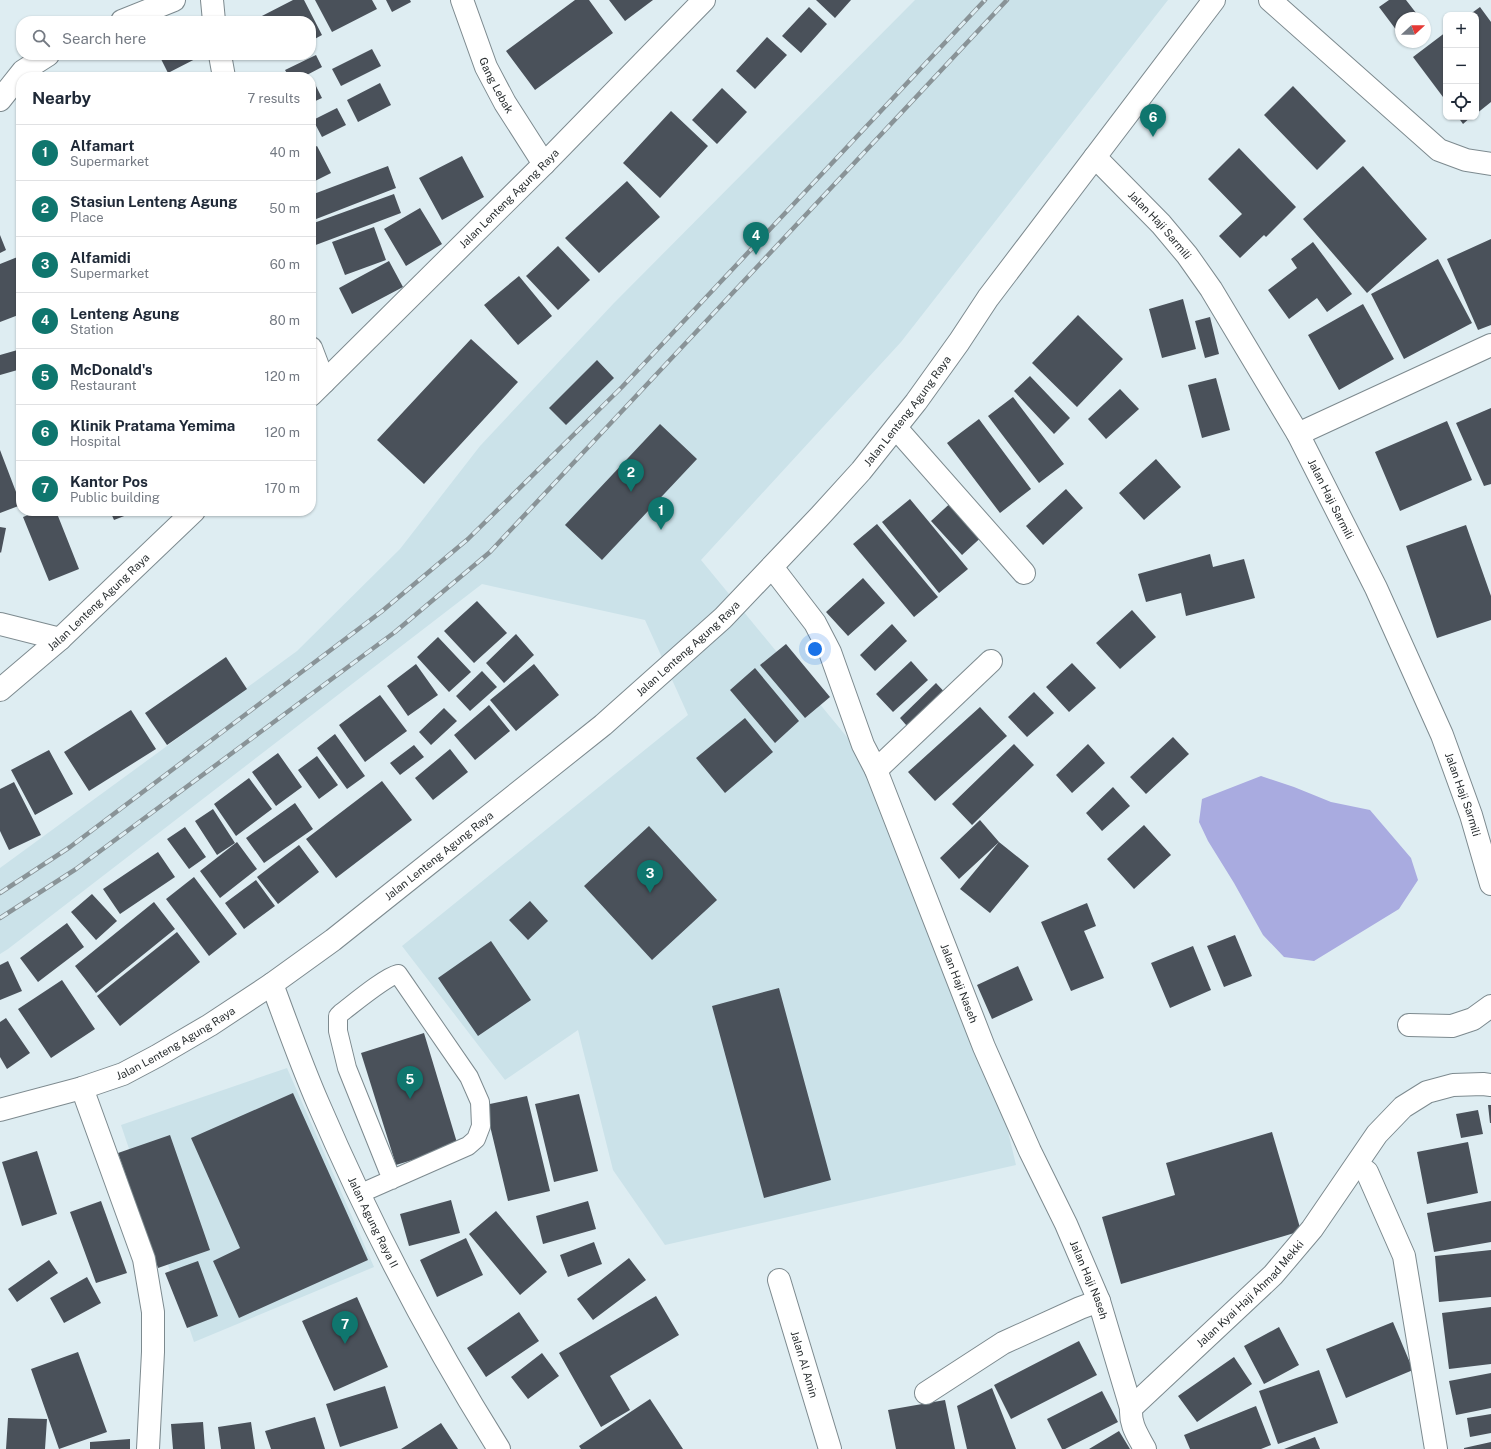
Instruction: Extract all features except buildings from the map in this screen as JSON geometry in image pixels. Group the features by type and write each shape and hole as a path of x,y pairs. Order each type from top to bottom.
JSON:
{"street":[{"path":"134,16 174,0"},
{"path":"212,0 214,16"},
{"name":"Gang Lebak","path":"462,0 486,68 505,103 544,164"},
{"name":"Jalan Lenteng Agung Raya","path":"318,388 544,164 704,0"},
{"name":"Jalan Lenteng Agung Raya","path":"0,1110 82,1088 123,1074 210,1025 272,984 333,940 603,725 723,618 861,471 896,428 959,342 988,298 1214,0"},
{"path":"1270,0 1439,150 1466,160 1491,164"},
{"path":"23,72 40,60"},
{"path":"221,60 223,72"},
{"path":"0,100 16,81"},
{"name":"Jalan Haji Sarmili","path":"1096,157 1161,224 1187,255 1211,289 1298,434 1376,588 1442,735 1472,815 1491,884"},
{"path":"1298,434 1491,345"},
{"path":"316,377 318,388"},
{"path":"896,428 1024,573"},
{"name":"Jalan Lenteng Agung Raya","path":"0,690 60,639 189,516"},
{"name":"Jalan Haji Naseh","path":"772,567 815,623 830,652 863,745 876,770 984,1047 1030,1151 1066,1224 1099,1301 1132,1408 1132,1422 1145,1449"},
{"path":"0,624 60,639"},
{"path":"876,770 990,661"},
{"name":"Jalan Agung Raya II","path":"272,984 318,1102 359,1194 428,1328 468,1400 499,1449"},
{"path":"1409,1025 1452,1026 1473,1019 1491,1006"},
{"name":"Jalan Kyai Haji Ahmad Mekki","path":"1132,1408 1273,1275 1312,1229 1355,1168 1376,1134 1403,1106 1428,1092 1453,1085 1491,1085"},
{"path":"82,1088 144,1259 153,1320 153,1352 148,1449"},
{"path":"1355,1168 1361,1168 1367,1172 1404,1256 1436,1449"},
{"name":"Jalan Al Amin","path":"779,1280 830,1449"},
{"path":"926,1393 1003,1343 1080,1308 1099,1301"}],"lane":[{"path":"359,1194 392,1180 468,1146 476,1139 481,1126 480,1102 469,1077 398,974 368,992 338,1016 338,1031 347,1068 392,1180"}],"shaded area":[{"path":"915,0 1168,0 901,342 701,560 889,788 974,989 1016,1165 665,1245 613,1170 578,1030 505,1080 402,946 688,715 645,620 482,584 0,954 0,868 297,651 400,549 480,446 614,303"},
{"path":"287,1068 374,1267 194,1342 121,1125"}],"water":[{"path":"1261,776 1331,802 1370,810 1411,858 1418,880 1399,909 1314,961 1284,957 1263,935 1234,883 1208,841 1199,822 1202,799"}],"railway":[{"path":"0,893 70,847 381,612 468,539 622,387 985,0"},
{"path":"0,918 76,869 395,632 490,552 1007,0"}],"place":[{"name":"Klinik Pratama Yemima","path":"1153,137"},
{"name":"Lenteng Agung","path":"756,255"},
{"name":"Stasiun Lenteng Agung","path":"631,492"},
{"name":"Alfamart","path":"661,530"},
{"name":"Alfamidi","path":"650,893"},
{"name":"McDonald's","path":"410,1099"},
{"name":"Kantor Pos","path":"345,1344"}]}
